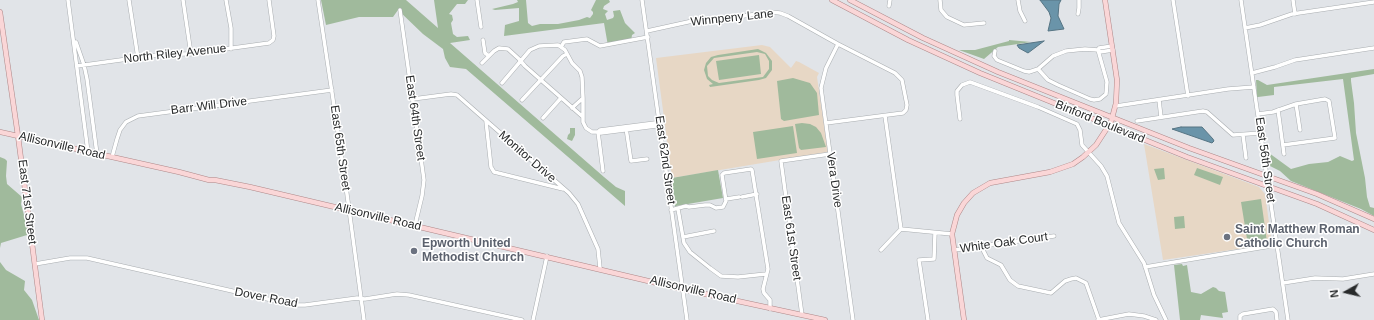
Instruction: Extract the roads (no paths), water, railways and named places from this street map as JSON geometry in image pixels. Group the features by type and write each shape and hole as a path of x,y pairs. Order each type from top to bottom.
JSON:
{"main road":[{"name":"Binford Boulevard","path":"832,0 888,31 951,61 1187,157 1317,204 1374,230"},
{"name":"Binford Boulevard","path":"850,0 903,28 962,56 1182,146 1322,196 1374,219"},
{"path":"964,320 952,234 957,215 963,204 971,195 982,187 999,180 1060,169 1076,162 1088,153 1101,139 1113,118 1118,85 1105,0"},
{"name":"East 71st Street","path":"0,12 42,320"},
{"name":"Allisonville Road","path":"0,132 209,180 215,180 349,210 770,309 825,320"}],"street":[{"path":"68,0 74,35 88,152"},
{"path":"129,0 138,58"},
{"path":"183,0 191,54"},
{"path":"226,0 231,28 231,48"},
{"name":"North Riley Avenue","path":"77,66 164,54 191,54 267,44 272,42 274,36 269,0"},
{"name":"East 65th Street","path":"318,0 364,320"},
{"path":"477,0 481,27"},
{"name":"East 62nd Street","path":"642,0 687,320"},
{"path":"889,6 890,0"},
{"path":"940,0 941,10 947,18 964,25 984,23"},
{"path":"1018,0 1020,11 1025,21"},
{"path":"1078,14 1080,5 1079,0"},
{"path":"1173,0 1188,96"},
{"name":"East 56th Street","path":"1241,0 1288,320"},
{"path":"1293,0 1295,14"},
{"path":"1245,28 1295,14 1374,2"},
{"name":"East 64th Street","path":"400,10 424,182 415,226"},
{"name":"Winnpeny Lane","path":"647,31 701,19 730,18 775,12 788,16 899,76 904,85 907,105 904,112 899,115 885,116"},
{"path":"74,35 84,65 88,84 97,154"},
{"path":"561,47 564,42 587,39 600,46 648,38"},
{"path":"483,40 484,53 489,56"},
{"path":"502,83 526,53 534,47 553,44 561,47 582,74 582,117 586,128 592,132 598,132 600,130 626,128 655,123 660,124"},
{"name":"Vera Drive","path":"838,44 826,68 822,82 822,95 853,320"},
{"path":"482,64 496,49 503,48 509,50 582,117"},
{"path":"995,50 994,56 997,60 1026,72 1038,69 1053,56 1062,52 1085,48 1098,50 1099,48 1113,48"},
{"path":"1252,73 1275,68 1295,60 1374,48"},
{"path":"1038,69 1050,81 1096,100 1105,96 1108,82 1098,50"},
{"path":"522,100 563,56 567,54"},
{"path":"960,119 957,90 964,83 972,83 1075,122 1080,130 1081,144 1101,166 1107,176 1119,223 1145,267 1155,300 1166,320"},
{"path":"1116,106 1254,87"},
{"name":"Barr Will Drive","path":"112,157 120,130 129,120 138,116 332,90"},
{"name":"Monitor Drive","path":"413,99 455,94 564,189 578,204 597,246 600,268"},
{"path":"543,118 561,98"},
{"path":"572,108 582,98"},
{"path":"1258,114 1278,110 1296,104 1325,99 1329,101 1335,138 1283,145"},
{"path":"1159,100 1161,117"},
{"path":"1296,104 1300,130"},
{"path":"1278,110 1284,154"},
{"path":"1137,121 1207,112 1230,134 1243,135 1261,133"},
{"path":"826,123 885,116 901,229"},
{"path":"486,120 491,167 494,172 564,189"},
{"path":"626,128 631,161 647,159"},
{"path":"598,132 603,171"},
{"path":"1243,135 1246,158"},
{"name":"East 61st Street","path":"802,315 781,161 830,154"},
{"path":"671,210 686,206 689,208 705,205 710,205 716,208 723,207 726,199 722,175 724,173 751,169 754,172 768,269 763,289 764,293 770,300 770,309"},
{"path":"726,199 757,194"},
{"path":"678,209 684,244 694,255 721,276 738,277 766,274"},
{"path":"901,229 952,234"},
{"path":"881,250 901,229"},
{"path":"683,237 714,231"},
{"path":"928,320 919,260 934,259 935,233"},
{"name":"White Oak Court","path":"954,250 1054,236"},
{"path":"981,246 987,258 1001,265 1010,280 1018,286 1051,293 1065,281 1076,278 1086,283 1099,320 1133,314 1156,320"},
{"path":"1145,267 1277,246"},
{"path":"533,320 547,256"},
{"name":"Dover Road","path":"35,264 70,258 87,258 292,305 407,294 522,320"},
{"path":"1283,283 1315,278 1346,279 1374,274"},
{"path":"1240,320 1240,316 1243,314 1274,310 1276,312 1277,320"}],"water":[{"path":"1040,0 1061,0 1059,4 1058,16 1064,29 1048,31 1051,18 1049,12"},
{"path":"1044,41 1028,53 1019,48 1017,45"},
{"path":"1181,127 1202,127 1214,141 1212,143 1172,129"}],"place":[{"name":"Saint Matthew Roman Catholic Church","path":"1227,237"},
{"name":"Epworth United Methodist Church","path":"414,251"}]}
